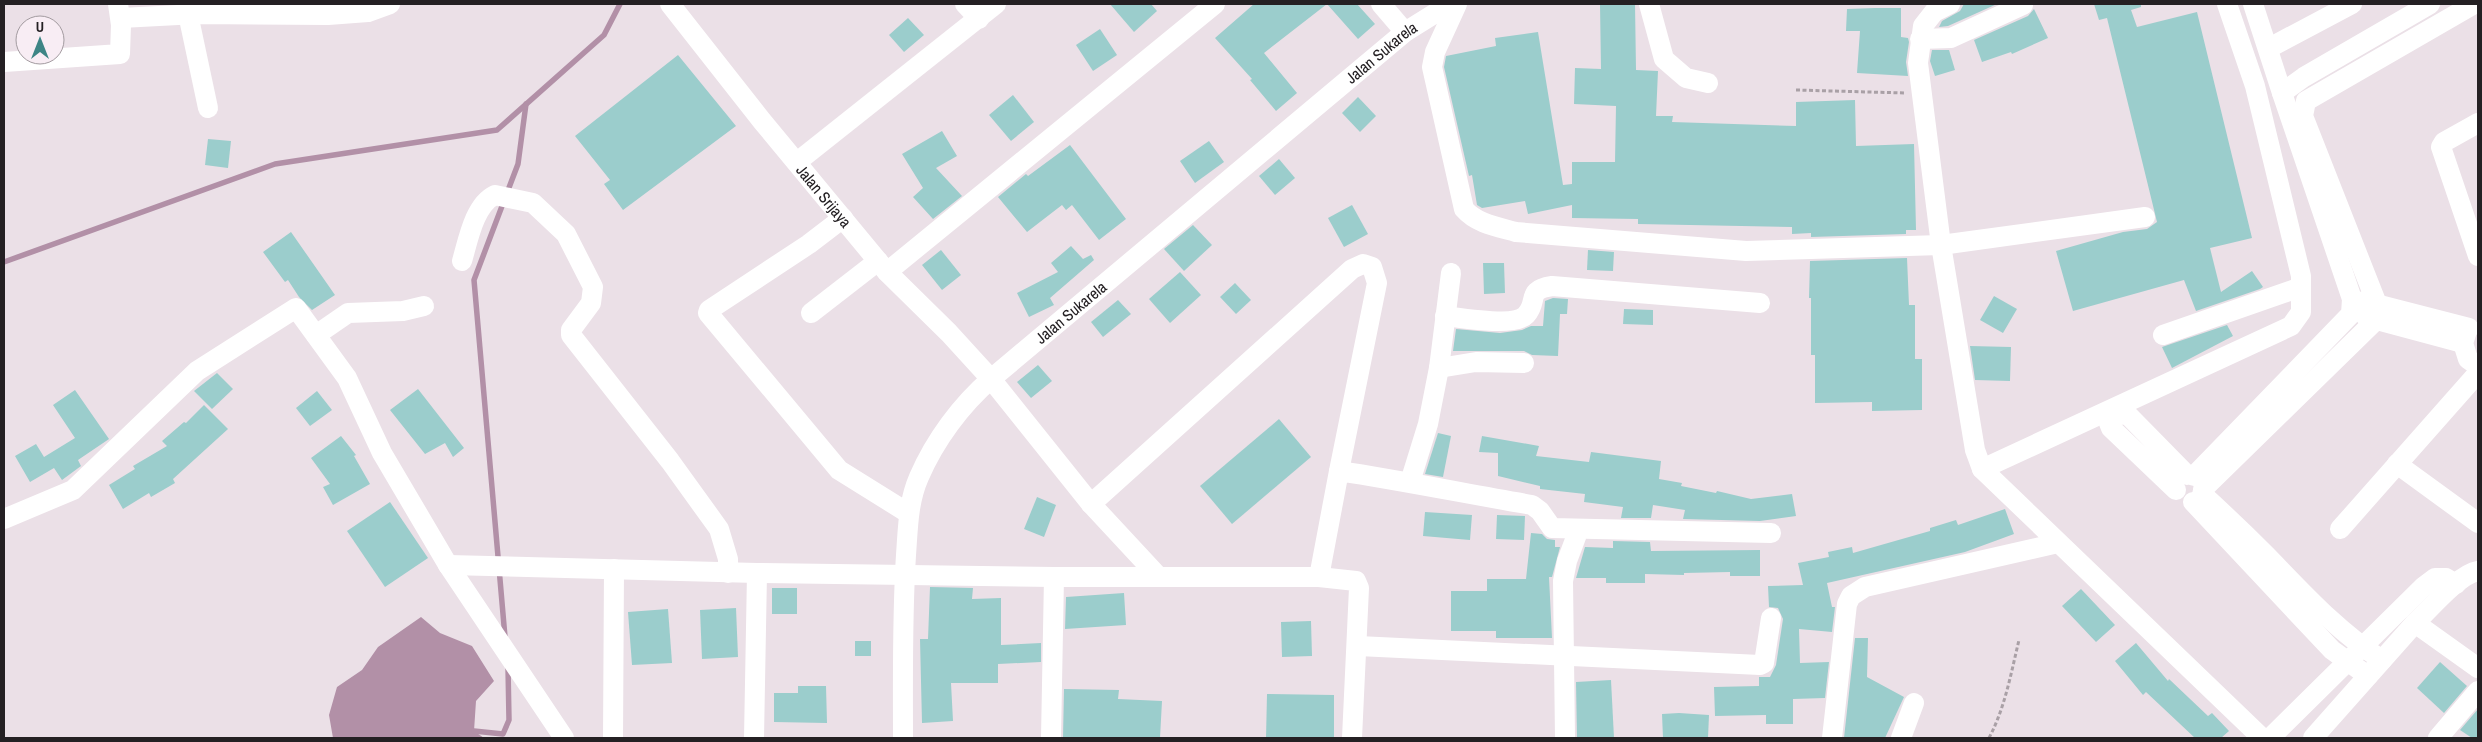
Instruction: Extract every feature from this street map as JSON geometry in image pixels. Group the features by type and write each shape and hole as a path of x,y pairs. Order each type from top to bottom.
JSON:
{"street":[{"path":"4,62 116,56 122,51 119,11 188,14 328,15 368,12 390,4"},
{"name":"Jalan Srijaya","path":"670,4 762,121 883,267 949,333 991,379 1091,504 1157,576"},
{"path":"965,4 979,19"},
{"path":"797,162 996,4"},
{"path":"811,312 883,267 1215,4"},
{"path":"1381,4 1405,32"},
{"name":"Jalan Sukarela","path":"903,738 905,573 908,513 918,478 932,450 966,405 991,379 1405,32 1450,4"},
{"path":"1457,4 1435,52 1432,67 1464,210 1472,218 1516,232 1746,251 1941,245 2145,217"},
{"path":"1649,4 1664,59 1686,78 1708,82"},
{"path":"1950,4 1934,12 1928,19 1920,39 1918,63 1941,245 1975,450 1982,470 2262,738"},
{"path":"1982,470 2291,326 2301,312 2301,276 2255,86 2227,4"},
{"path":"2253,4 2352,306"},
{"path":"2269,48 2352,4"},
{"path":"2282,93 2304,77 2430,4"},
{"path":"2377,311 2303,116 2306,101 2474,4"},
{"path":"1920,39 1951,38 2023,5"},
{"path":"188,14 208,108"},
{"path":"2477,248 2441,147 2444,142 2478,123"},
{"path":"462,261 476,218 487,201 504,197 533,203 566,234 594,288 591,303 571,330 571,335 670,462 719,529 727,552 728,572"},
{"path":"843,218 809,244 709,310 708,313 839,470 908,513"},
{"path":"1091,504 1352,269 1364,264 1372,267 1377,283 1319,577"},
{"path":"1410,482 1428,424 1439,368 1450,273"},
{"path":"1445,316 1500,321 1522,318 1528,314 1533,294 1540,288 1552,286 1760,303"},
{"path":"2163,335 2301,287"},
{"path":"316,336 348,313 403,311 424,306"},
{"path":"2352,306 2425,324 2470,331 2468,359 2478,366"},
{"path":"2192,488 2352,306"},
{"path":"4,519 73,490 197,371 295,308 347,378 382,453 448,565 564,738"},
{"path":"2192,488 2377,311"},
{"path":"1439,368 1476,362 1524,363"},
{"path":"2340,529 2478,373"},
{"path":"2397,464 2478,523"},
{"path":"1339,471 1532,505 1552,528 1771,533"},
{"path":"2192,488 2247,535 2318,621 2332,650 2368,676"},
{"path":"1565,738 1563,581 1567,561 1579,529"},
{"path":"1832,738 1843,633 1851,596 1865,587 2058,543"},
{"path":"448,565 757,573 905,573 1054,577 1319,577 1356,581 1359,584 1358,646 1352,738"},
{"path":"613,738 614,569"},
{"path":"2313,738 2415,623 2456,584 2470,573 2478,571"},
{"path":"754,738 757,573"},
{"path":"1051,738 1054,577"},
{"path":"2270,738 2435,578 2446,578 2456,584"},
{"path":"1358,646 1760,665 1764,663 1771,618"},
{"path":"2318,621 2382,660"},
{"path":"2415,623 2478,668"},
{"path":"2438,738 2478,691"},
{"path":"1901,738 1914,703"}],"path":[{"path":"1796,90 1923,94"},
{"path":"1988,738 1996,725 2007,691 2019,640"}],"shaded area":[{"path":"421,617 440,633 472,646 494,681 476,701 474,731 484,738 333,738 329,715 337,687 362,670 378,647"}],"building":[{"path":"1110,4 1151,4 1157,11 1134,32"},
{"path":"1254,4 1327,4 1264,53 1297,93 1276,111 1250,80 1252,79 1215,38"},
{"path":"1327,4 1357,4 1375,24 1358,39"},
{"path":"1600,4 1635,4 1636,70 1658,71 1656,116 1673,116 1672,122 1796,126 1796,102 1855,100 1856,146 1914,144 1916,230 1906,230 1906,234 1811,237 1811,233 1792,234 1792,227 1638,224 1638,219 1572,218 1572,205 1528,214 1525,201 1482,208 1477,205 1472,175 1469,176 1444,67 1446,56 1496,46 1495,38 1538,32 1563,185 1572,184 1572,162 1615,162 1616,106 1574,104 1575,68 1601,69"},
{"path":"1964,4 1997,4 1948,26 1939,27 1942,21 1960,11"},
{"path":"2094,4 2141,4 2141,7 2131,10 2137,27 2197,12 2252,238 2210,248 2221,292 2252,271 2263,287 2260,289 2196,311 2184,280 2073,311 2056,251 2123,232 2147,229 2157,222 2107,18 2099,20"},
{"path":"1901,8 1901,37 1908,38 1909,42 1906,62 1908,76 1857,73 1860,31 1846,31 1847,9"},
{"path":"2034,9 2048,38 2012,54 2011,52 1982,62 1974,40 2028,16"},
{"path":"908,18 924,35 904,52 889,35"},
{"path":"1100,29 1117,55 1093,71 1076,45"},
{"path":"1932,50 1949,50 1955,70 1935,76 1930,61"},
{"path":"678,55 736,126 623,210 604,184 610,180 575,136"},
{"path":"1013,95 1034,122 1011,141 989,115"},
{"path":"1358,97 1376,116 1360,132 1342,113"},
{"path":"942,131 957,156 936,168 962,196 933,219 913,197 923,188 902,154"},
{"path":"208,139 231,141 228,168 205,165"},
{"path":"1209,141 1224,162 1195,183 1180,161"},
{"path":"1070,145 1126,219 1099,240 1072,205 1066,210 1062,205 1027,232 998,197 1026,174 1028,176"},
{"path":"1279,159 1295,178 1275,195 1259,176"},
{"path":"1352,205 1368,234 1344,247 1328,218"},
{"path":"1193,225 1212,245 1184,271 1164,249"},
{"path":"291,232 335,295 312,310 299,297 288,280 285,282 263,252"},
{"path":"1071,246 1083,259 1091,255 1094,260 1050,298 1054,305 1029,317 1017,293 1058,272 1051,263"},
{"path":"941,250 961,275 942,290 922,265"},
{"path":"1588,250 1614,252 1613,271 1587,270"},
{"path":"1907,258 1909,305 1915,305 1915,359 1922,359 1922,410 1872,411 1872,402 1815,403 1815,355 1811,355 1810,261"},
{"path":"1483,263 1504,263 1505,293 1484,294"},
{"path":"1180,272 1201,295 1170,323 1149,299"},
{"path":"1235,283 1251,300 1236,314 1220,297"},
{"path":"1994,296 2017,309 2003,333 1980,320"},
{"path":"1553,298 1568,299 1567,314 1560,314 1558,356 1532,355 1524,351 1453,351 1456,329 1500,333 1522,330 1531,326 1543,326 1545,301"},
{"path":"1118,300 1131,314 1103,337 1091,322"},
{"path":"1624,309 1653,310 1653,325 1623,324"},
{"path":"2227,325 2233,336 2172,368 2162,347"},
{"path":"1970,346 2011,347 2010,381 1975,380"},
{"path":"1038,365 1052,381 1031,398 1017,382"},
{"path":"217,373 233,389 212,409 194,391"},
{"path":"418,389 464,448 453,457 445,443 425,454 390,410"},
{"path":"75,390 109,439 78,460 81,466 62,480 54,468 30,482 15,456 36,444 44,457 75,438 53,405"},
{"path":"317,391 332,410 310,426 296,408"},
{"path":"204,405 228,429 173,479 175,483 151,497 149,493 123,509 109,485 135,469 133,466 167,446 162,441 184,422 186,423"},
{"path":"1279,419 1311,457 1232,524 1200,486"},
{"path":"1438,433 1451,436 1443,477 1425,474"},
{"path":"341,436 356,455 354,456 370,484 333,505 323,487 330,484 311,458"},
{"path":"1482,436 1539,446 1536,456 1589,462 1591,452 1661,461 1659,479 1682,483 1681,486 1716,493 1717,491 1751,499 1792,494 1796,516 1760,521 1683,519 1685,510 1653,505 1651,518 1621,518 1623,507 1584,502 1585,494 1540,489 1540,486 1498,476 1498,453 1479,452"},
{"path":"1037,497 1056,505 1044,537 1024,529"},
{"path":"390,502 428,558 385,587 347,531"},
{"path":"2005,509 2014,534 1965,552 1827,583 1832,607 1835,607 1832,632 1799,629 1800,663 1829,662 1825,698 1793,699 1793,724 1766,724 1766,715 1715,716 1714,687 1759,686 1759,677 1770,677 1776,665 1783,619 1778,608 1769,607 1768,586 1803,585 1798,563 1829,557 1828,552 1852,547 1853,553 1930,531 1930,528 1956,520 1958,525"},
{"path":"1425,512 1472,515 1470,540 1423,536"},
{"path":"1497,515 1525,516 1524,540 1496,539"},
{"path":"1531,533 1542,534 1547,539 1555,540 1555,547 1560,547 1552,577 1549,577 1552,638 1496,638 1496,631 1451,631 1451,591 1487,591 1487,579 1526,579"},
{"path":"1613,541 1650,542 1651,551 1760,550 1760,576 1730,576 1730,572 1684,573 1684,575 1645,574 1645,583 1606,583 1606,578 1576,578 1585,547 1613,548"},
{"path":"930,587 973,588 972,599 1001,598 1001,645 1041,643 1041,662 998,664 998,683 951,683 953,721 922,723 920,639 928,639"},
{"path":"772,588 797,588 797,614 772,614"},
{"path":"2081,589 2115,625 2096,642 2062,606"},
{"path":"1124,593 1126,625 1065,629 1066,597"},
{"path":"736,608 738,657 702,659 700,610"},
{"path":"668,609 672,663 632,665 628,612"},
{"path":"1311,621 1312,656 1282,657 1281,622"},
{"path":"1855,638 1868,638 1867,677 1904,697 1885,738 1844,738"},
{"path":"855,641 871,641 871,656 855,656"},
{"path":"2136,643 2168,681 2169,679 2208,716 2212,713 2229,731 2221,738 2195,738 2146,692 2143,695 2115,661"},
{"path":"2440,662 2467,686 2444,713 2417,688"},
{"path":"1611,680 1614,738 1577,738 1576,682"},
{"path":"798,686 826,686 827,723 774,722 774,693 798,693"},
{"path":"1064,689 1119,690 1118,699 1162,701 1160,738 1063,738"},
{"path":"1267,694 1334,695 1334,738 1266,738"},
{"path":"2478,709 2478,738 2472,738 2460,730"},
{"path":"1662,714 1709,715 1708,738 1663,738"}],"waterway":[{"path":"4,262 275,164 497,130 604,35 620,4"},
{"path":"505,637 474,280 518,164 526,104"},
{"path":"474,731 503,734 509,720 508,667"}]}
